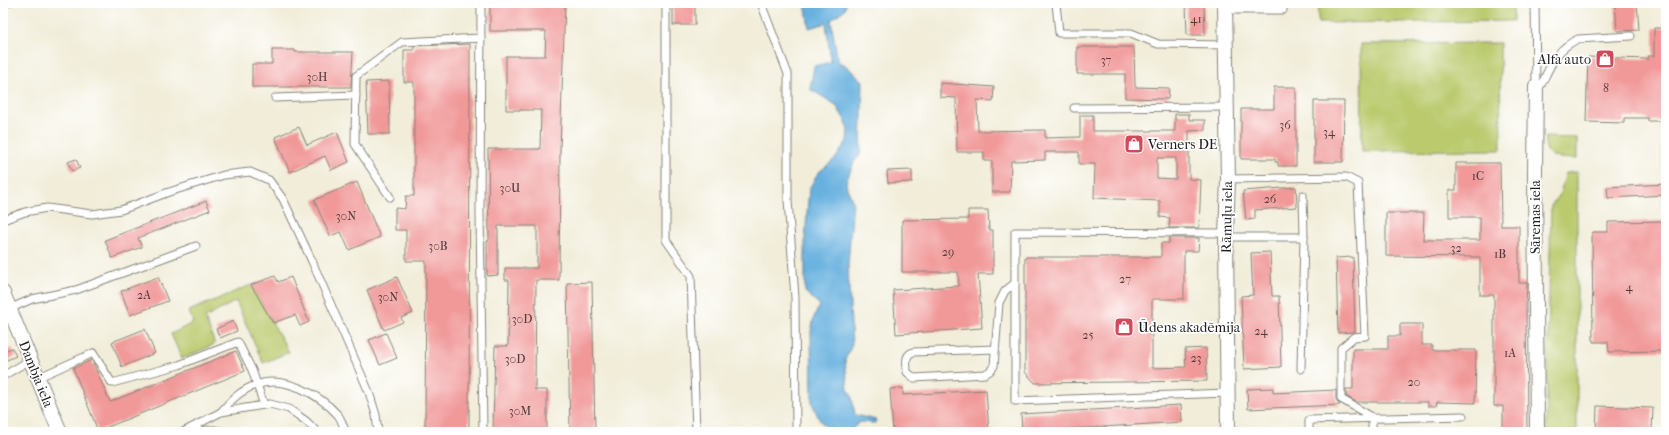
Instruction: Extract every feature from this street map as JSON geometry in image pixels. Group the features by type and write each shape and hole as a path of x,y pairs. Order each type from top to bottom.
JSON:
{"street":[{"name":"Rāmuļu iela","path":"1226,7 1228,432"},
{"name":"Sāremas iela","path":"1536,86 1535,180 1537,432"},
{"name":"Dambja iela","path":"3,293 60,432"}],"lane":[{"path":"481,3 480,212 483,432"},
{"path":"666,3 666,240 691,276 696,432"},
{"path":"761,3 788,74 788,200 795,298 796,432"},
{"path":"1056,3 1059,33 1131,33 1158,44 1226,45"},
{"path":"1226,7 1283,10 1283,3"},
{"name":"Sāremas iela","path":"1535,3 1536,86"},
{"path":"1536,86 1541,85 1555,56 1572,42 1578,39 1631,36"},
{"path":"390,197 355,144 356,76 402,42 481,38"},
{"path":"275,98 356,95"},
{"path":"1074,108 1227,107"},
{"path":"3,220 25,212 47,208 92,214 121,210 169,192 224,175 250,172 270,180 283,199 308,252 369,392 376,415 378,432"},
{"path":"1228,179 1346,177 1358,182 1366,336 1354,337 1341,348 1341,399 1372,418"},
{"path":"1301,369 1304,237 1303,196"},
{"path":"1227,393 1015,401 1014,232 1304,237"},
{"path":"10,309 32,299 76,290 196,246"},
{"path":"995,350 909,353 906,357 907,372 914,378 985,374 990,371 994,366 999,303 1005,291 1015,283"},
{"path":"37,378 93,353 112,383 179,365 238,342 257,384 264,405"},
{"path":"3,376 30,360"},
{"path":"221,412 235,396 257,384 268,382 292,385 317,395 339,416 346,432"},
{"path":"185,431 221,412 270,404 289,410 306,421 317,432"},
{"path":"1309,432 1309,420 1463,416"},
{"path":"1372,418 1372,432"},
{"path":"185,431 214,430 224,432"}],"path":[{"path":"3,8 17,3"}],"green space":[{"path":"1318,3 1513,3 1513,21 1318,23"},
{"path":"1500,43 1501,150 1362,151 1361,44"},
{"path":"1545,137 1577,138 1577,159 1558,158 1550,154 1545,145"},
{"path":"1577,172 1577,432 1546,432 1551,206 1560,193 1566,173"},
{"path":"251,285 289,352 263,363 236,301 205,318 215,344 182,359 171,334 193,323 189,311"}],"water":[{"path":"805,3 847,3 844,10 831,20 838,62 844,64 863,81 861,151 859,157 854,162 846,182 853,202 848,265 852,345 845,360 848,389 852,397 855,415 876,420 875,423 860,422 848,432 829,431 819,419 812,403 811,332 814,317 820,305 805,292 805,238 809,189 818,173 836,158 847,141 848,131 846,122 836,105 810,89 814,66 831,62 826,23 809,28"}],"building":[{"path":"490,3 565,3 560,150 559,280 536,280 535,390 547,390 547,432 493,432 495,346 508,346 509,280 505,280 505,268 537,268 537,226 498,226 498,275 487,276 487,241 489,241 488,149 540,149 541,110 506,110 506,56 545,56 546,31 490,31"},
{"path":"673,3 695,3 695,25 673,25"},
{"path":"1186,3 1204,3 1205,35 1187,35"},
{"path":"1615,3 1637,3 1639,30 1617,31"},
{"path":"1654,28 1666,28 1666,121 1648,121 1648,118 1624,118 1624,123 1586,122 1588,57 1648,59 1648,56 1654,56"},
{"path":"470,44 469,432 425,432 426,261 406,261 406,230 395,230 395,208 405,209 406,196 414,196 414,82 404,82 404,50 414,50 414,46"},
{"path":"1077,47 1134,47 1135,87 1169,88 1168,99 1125,98 1125,74 1077,74"},
{"path":"272,50 295,50 295,52 353,52 351,87 252,87 252,64 272,64"},
{"path":"389,81 390,134 368,134 366,82"},
{"path":"940,83 994,87 993,101 977,100 978,131 1045,130 1045,138 1080,137 1080,115 1093,115 1093,131 1175,131 1175,114 1189,114 1189,120 1205,120 1205,130 1189,131 1189,179 1201,180 1199,228 1169,228 1170,218 1160,217 1160,201 1094,198 1095,164 1079,164 1079,152 1045,152 1045,160 1011,161 1010,192 992,192 992,161 984,161 984,152 957,152 956,98 940,97","holes":["1157,158 1176,158 1176,179 1157,178"]},
{"path":"1274,87 1296,87 1296,166 1278,166 1278,162 1275,162 1275,159 1241,159 1241,109 1274,109"},
{"path":"1314,101 1344,101 1343,162 1314,162"},
{"path":"299,127 307,145 337,132 349,162 331,170 325,156 290,172 275,137"},
{"path":"76,159 80,168 72,171 68,162"},
{"path":"1456,163 1500,163 1501,226 1519,226 1519,283 1527,283 1527,432 1503,432 1503,406 1494,406 1494,295 1480,295 1480,257 1386,256 1386,213 1424,213 1423,240 1480,240 1480,217 1449,217 1449,190 1456,190"},
{"path":"912,170 912,182 888,183 887,171"},
{"path":"357,182 380,237 349,250 341,232 330,236 314,200"},
{"path":"1666,184 1666,195 1608,198 1607,187"},
{"path":"1296,187 1297,207 1255,210 1255,219 1246,220 1243,191"},
{"path":"206,201 210,210 138,238 142,247 112,258 105,240"},
{"path":"968,210 988,210 989,230 993,230 993,274 978,274 982,328 896,334 893,290 959,286 958,272 902,272 902,220 968,219"},
{"path":"1666,221 1666,351 1609,352 1608,342 1593,342 1592,232 1608,232 1608,222"},
{"path":"1169,238 1199,238 1198,251 1184,251 1184,299 1152,299 1152,368 1186,367 1185,349 1206,348 1207,381 1035,383 1025,372 1025,257 1161,257 1161,243 1169,243"},
{"path":"1270,252 1272,296 1279,296 1281,367 1244,369 1241,296 1253,295 1251,253"},
{"path":"1353,257 1355,332 1338,333 1336,258"},
{"path":"275,276 278,282 291,277 309,322 300,326 295,315 273,323 251,285"},
{"path":"158,277 168,301 130,315 121,291"},
{"path":"397,277 413,313 401,318 403,322 384,330 367,290"},
{"path":"592,282 595,432 570,432 567,283"},
{"path":"233,321 237,331 220,338 216,329"},
{"path":"1400,324 1422,324 1422,345 1432,345 1432,350 1476,350 1475,403 1437,402 1436,406 1428,406 1428,402 1356,402 1346,396 1346,389 1353,389 1353,349 1388,349 1388,336 1400,336"},
{"path":"145,329 155,353 122,367 112,342"},
{"path":"386,333 397,358 380,365 369,340"},
{"path":"12,348 16,356 7,360 4,351"},
{"path":"236,351 245,371 98,431 73,368 92,360 110,402"},
{"path":"903,388 903,395 986,390 989,432 893,432 890,389"},
{"path":"1273,388 1273,393 1336,390 1336,399 1340,405 1248,409 1247,389"},
{"path":"1181,405 1182,422 1022,432 1021,414"},
{"path":"1597,406 1653,408 1652,432 1596,432"}],"place":[{"name":"Alfa auto","path":"1605,59"},
{"name":"Verners DE","path":"1134,144"},
{"name":"Ūdens akadēmija","path":"1124,327"}]}
